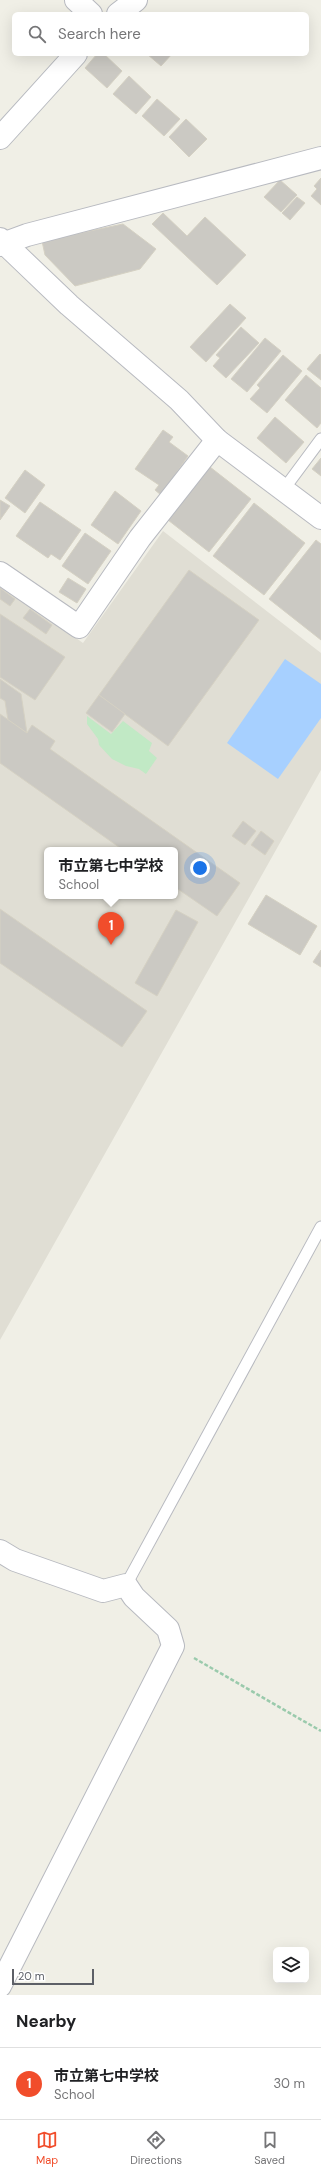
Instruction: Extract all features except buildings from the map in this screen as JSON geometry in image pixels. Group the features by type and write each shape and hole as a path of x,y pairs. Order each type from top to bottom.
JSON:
{"street":[{"path":"76,0 89,12"},
{"path":"121,12 136,0"},
{"path":"0,138 74,56"},
{"path":"2,242 321,158"},
{"path":"2,242 69,305 179,400 218,440 321,518"},
{"path":"0,573 79,627 140,538 218,440"},
{"path":"0,1551 15,1560 103,1592 126,1585 134,1597 168,1629 173,1646 0,1986"}],"lane":[{"path":"284,489 321,439"},
{"path":"126,1585 321,1227"}],"path":[{"path":"173,1646 321,1731"}],"shaded area":[{"path":"163,531 321,653 321,770 0,1340 0,584 83,643"}],"green space":[{"path":"87,716 111,734 123,721 152,743 149,751 157,758 146,774 139,769 126,766 112,759 99,745 98,739 87,724"}],"water":[{"path":"285,659 321,684 321,718 278,779 227,743"}],"place":[{"name":"市立第七中学校","path":"111,945"}]}
